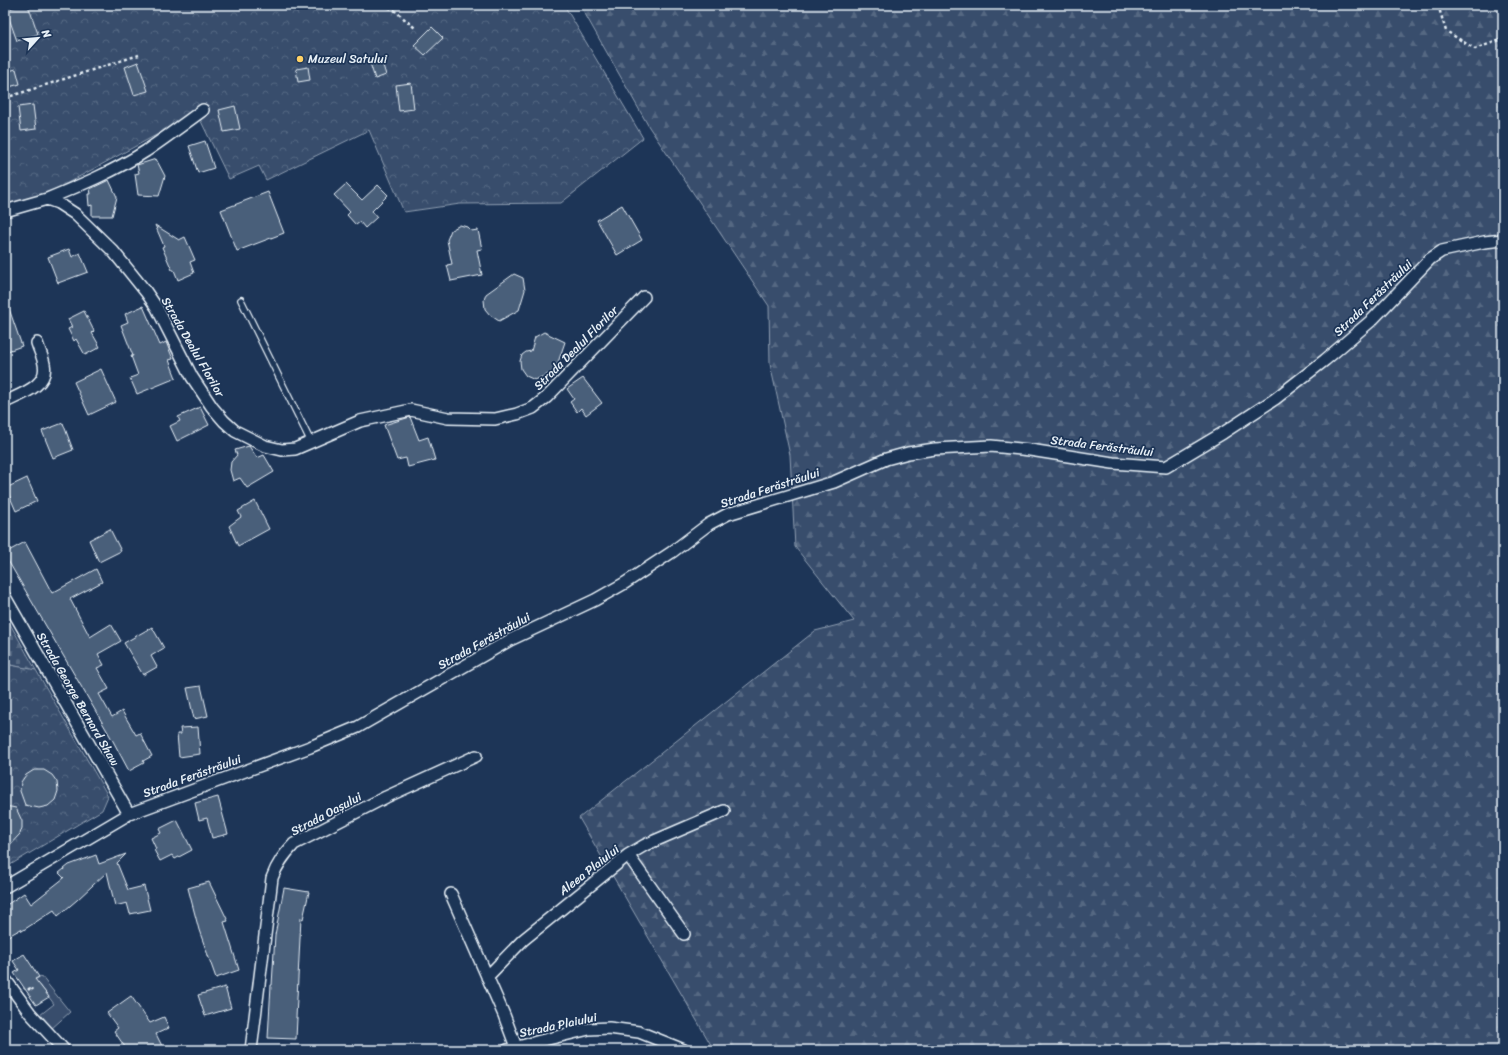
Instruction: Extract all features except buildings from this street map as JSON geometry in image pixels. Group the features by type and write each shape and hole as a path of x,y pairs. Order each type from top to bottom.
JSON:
{"street":[{"path":"5,211 47,199 113,170 146,151 203,110"},
{"name":"Strada Dealul Florilor","path":"47,199 75,214 113,251 146,292 168,327 192,377 212,407 224,421 235,431 259,443 282,450 295,449 360,421 410,410 448,418 495,419 532,408 547,397 644,297"},
{"name":"Strada Ferăstrăului","path":"5,887 129,814 310,747 358,727 510,640 595,600 625,583 672,552 709,524 728,514 834,482 886,459 908,453 935,449 991,446 1030,450 1113,463 1166,467 1223,433 1275,399 1325,360 1372,320 1430,259 1442,251 1503,240"},
{"path":"5,402 35,387 41,382 45,365 37,343"},
{"name":"Strada George Bernard Shaw","path":"5,597 129,814"},
{"name":"Strada Oașului","path":"251,1050 272,878 276,866 285,854 294,844 386,797 476,756"},
{"name":"Aleea Plaiului","path":"487,977 523,940 628,856 645,845 724,811"},
{"path":"628,856 684,934"},
{"path":"451,894 487,977 511,1048"},
{"path":"5,979 30,1013 64,1050"},
{"name":"Strada Plaiului","path":"511,1048 589,1029 609,1028 639,1032 684,1050"}],"lane":[{"path":"241,300 311,442"}],"path":[{"path":"384,5 394,10 415,28"},
{"path":"1438,5 1446,31 1475,49 1503,39"},
{"path":"5,98 139,55"}],"green space":[{"name":"Muzeul Satului","path":"5,5 564,5 643,138 561,203 460,204 404,212 369,130 266,180 259,166 229,179 197,113 47,194 5,205"},
{"path":"580,5 1503,5 1503,1050 714,1050 579,818 815,631 854,621 795,547 790,455 770,364 769,306 649,127"},
{"path":"5,615 36,670 5,664"},
{"path":"5,664 36,670 108,796 102,810 5,868"},
{"path":"41,976 70,1012 51,1029 40,1015 54,1004 40,985 35,988 32,985 25,990 23,988"}],"place":[{"name":"Muzeul Satului","path":"300,59"}]}
